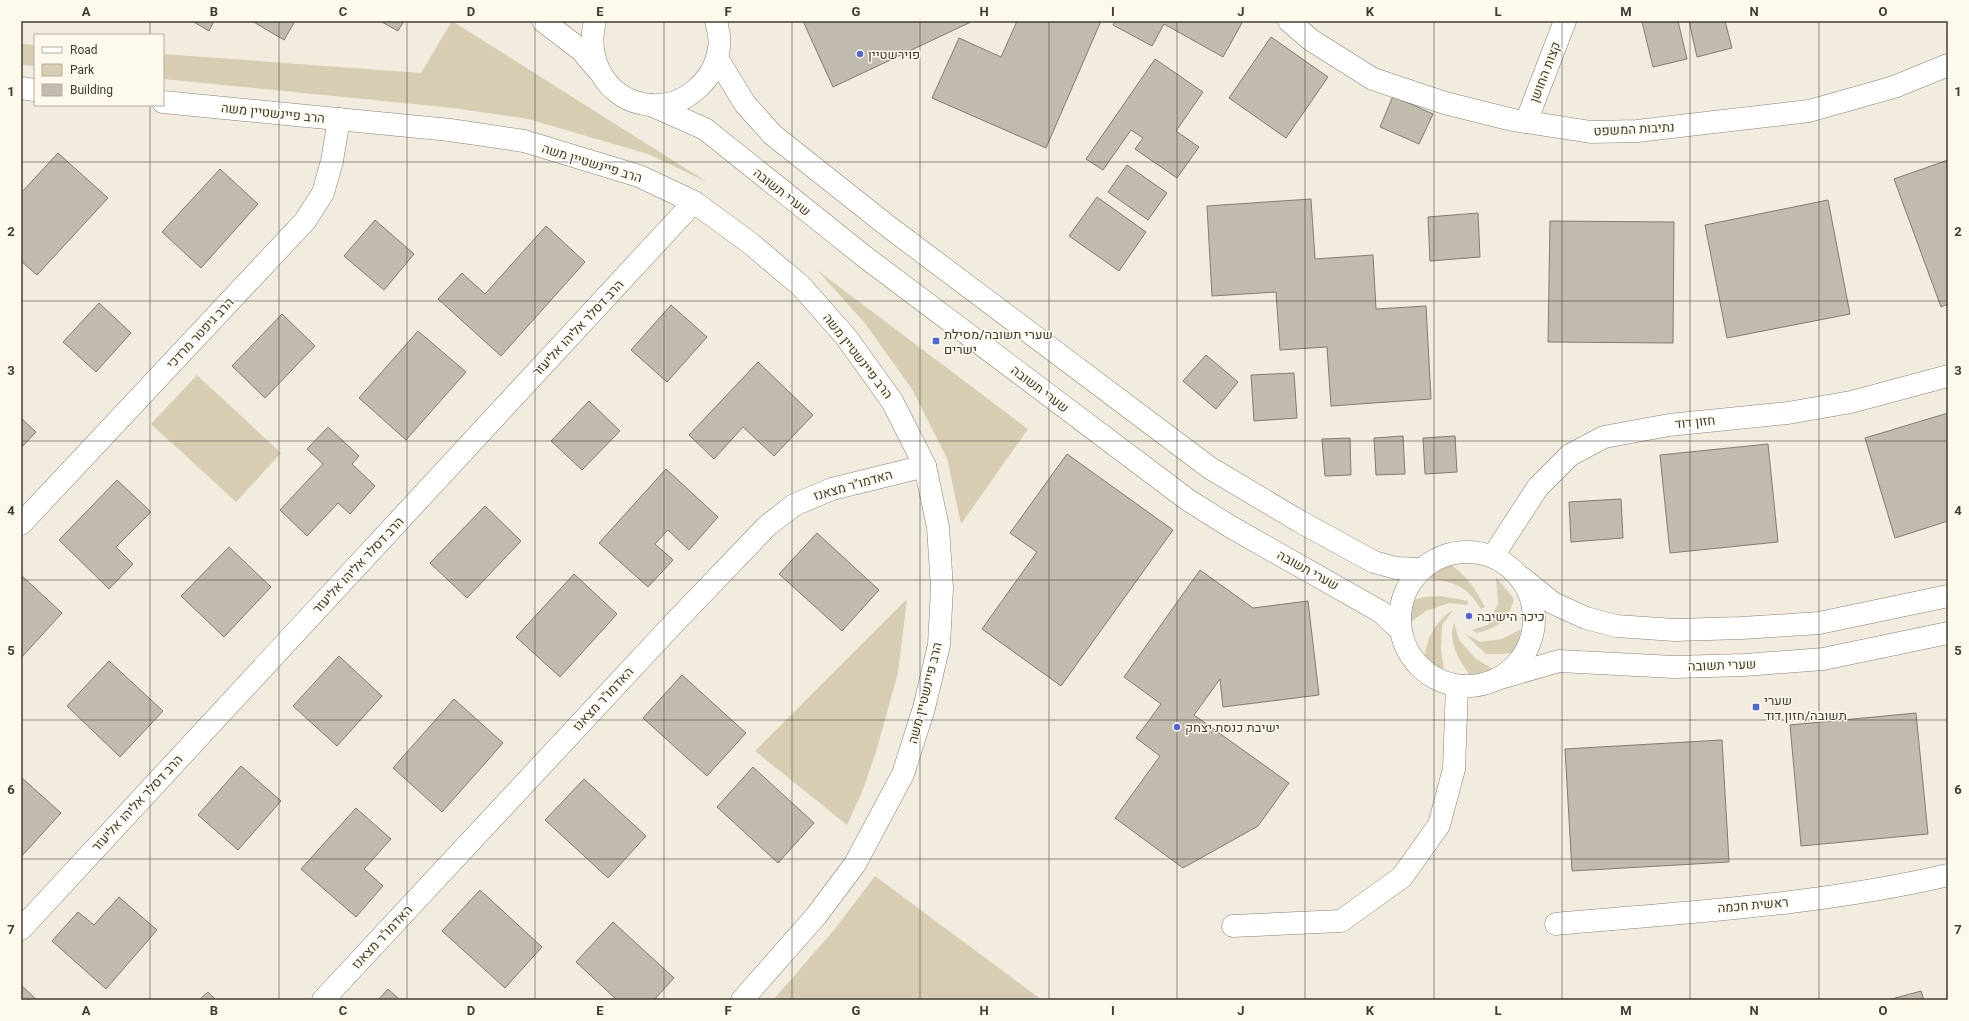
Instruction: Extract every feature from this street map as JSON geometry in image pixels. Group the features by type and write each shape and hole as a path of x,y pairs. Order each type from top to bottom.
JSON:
{"street":[{"path":"543,21 581,50 612,89 630,100 651,105 673,103 692,94 708,78 717,58 720,26"},
{"path":"595,21 591,35 592,54 599,72"},
{"name":"נתיבות המשפט","path":"1289,21 1311,40 1373,79 1445,103 1526,122 1591,132 1637,132 1809,111 1894,86 1948,65"},
{"name":"קצות החושן","path":"1526,122 1565,21"},
{"path":"717,58 745,104 773,135 889,227 1210,468 1299,521 1374,562 1396,568 1421,569"},
{"path":"21,88 34,90"},
{"name":"הרב פיינשטיין משה","path":"164,102 450,130 524,141 639,176 694,202 750,243 801,286 846,337 892,401 925,466 938,527 942,588 939,638 924,708 903,774 855,864 816,916 742,1000"},
{"name":"שערי תשובה","path":"651,105 705,129 865,258 1188,500 1231,527 1381,612 1400,630"},
{"name":"הרב גיפטר מרדכי","path":"21,524 305,221 323,193 332,161 339,119"},
{"name":"הרב דסלר אליהו אליעזר","path":"21,929 694,202"},
{"name":"חזון דוד","path":"1493,556 1538,487 1570,455 1604,437 1670,425 1782,414 1843,404 1948,376"},
{"name":"האדמו\"ר מצאנז","path":"323,1000 675,622 767,526 794,504 832,489 925,466"},
{"path":"1522,578 1531,596 1535,615 1533,635 1526,653 1513,668 1497,679 1478,686 1457,686 1436,680 1419,667 1407,650 1400,630 1400,608 1408,586 1421,569 1437,558 1456,552 1475,551 1493,556 1509,565 1522,578 1553,603 1586,618 1616,626 1675,630 1742,628 1819,623 1948,596"},
{"name":"שערי תשובה","path":"1497,679 1559,661 1674,667 1744,665 1824,659 1948,633"},
{"path":"1233,926 1341,921 1402,877 1439,825 1454,769 1457,686"},
{"name":"ראשית חכמה","path":"1556,924 1806,900 1893,888 1948,876"}],"green space":[{"path":"452,21 707,182 648,154 528,119 453,108 164,79 164,54 421,73"},
{"path":"21,44 34,45 34,66 21,65"},
{"path":"817,270 1028,429 961,524 947,458 912,389 864,322"},
{"path":"197,375 281,453 236,502 151,424"},
{"path":"1448,563 1470,582 1485,607 1481,609 1470,595 1452,583 1427,578"},
{"path":"1496,577 1514,599 1512,607 1502,622 1477,633 1472,630 1488,625 1498,604"},
{"path":"1441,596 1468,601 1467,605 1449,603 1426,611 1408,624 1411,601 1423,597"},
{"path":"907,599 898,673 876,752 862,792 847,825 755,751"},
{"path":"1453,610 1442,625 1441,649 1444,671 1424,659 1427,644 1433,631 1441,619"},
{"path":"1454,623 1459,640 1475,658 1494,670 1472,677 1459,659 1453,644 1452,630"},
{"path":"1521,629 1517,652 1503,654 1486,654 1464,633 1480,642 1502,639"},
{"path":"875,876 1042,1000 773,1000 834,930"}],"building":[{"path":"192,21 214,21 209,31"},
{"path":"252,21 295,21 284,40"},
{"path":"380,21 404,21 398,31"},
{"name":"פוירשטיין","path":"803,21 973,21 833,87"},
{"path":"1017,21 1101,21 1046,148 932,98 959,38 1001,57"},
{"path":"1115,21 1243,21 1223,57 1164,24 1152,46 1113,25"},
{"path":"1678,21 1687,59 1653,67 1642,22"},
{"path":"1689,21 1725,21 1732,48 1697,57"},
{"path":"1271,37 1328,77 1286,138 1229,98"},
{"path":"1155,59 1203,92 1176,131 1199,147 1177,178 1135,149 1143,138 1131,130 1103,170 1086,159"},
{"path":"1393,96 1433,114 1419,144 1380,127"},
{"path":"58,153 108,198 37,275 21,261 21,193"},
{"path":"1948,160 1948,304 1941,307 1894,179"},
{"path":"1127,165 1167,193 1148,220 1108,192"},
{"path":"220,169 258,204 201,268 162,232"},
{"path":"1097,197 1146,232 1119,271 1069,236"},
{"path":"1311,199 1315,259 1373,255 1376,309 1426,306 1431,399 1331,406 1327,347 1280,350 1276,292 1212,296 1207,206"},
{"path":"1828,200 1850,314 1727,338 1705,225"},
{"path":"1478,213 1480,257 1430,261 1428,217"},
{"path":"375,220 414,254 384,290 344,256"},
{"path":"1550,221 1674,222 1673,343 1548,342"},
{"path":"546,226 585,262 501,356 438,299 462,273 485,294"},
{"path":"99,303 131,333 96,372 63,342"},
{"path":"671,305 707,337 667,382 631,350"},
{"path":"282,314 315,346 265,398 232,366"},
{"path":"418,331 466,372 406,440 359,398"},
{"path":"1206,355 1238,382 1216,409 1183,381"},
{"path":"758,362 813,415 774,456 743,427 714,459 689,435"},
{"path":"1294,373 1297,418 1254,421 1251,375"},
{"path":"589,401 620,431 582,470 551,441"},
{"path":"1948,413 1948,521 1895,538 1865,438"},
{"path":"21,418 36,432 21,448"},
{"path":"328,427 359,456 352,464 375,486 350,514 338,503 307,536 280,510 323,464 307,449"},
{"path":"1403,436 1405,474 1376,475 1374,438"},
{"path":"1455,436 1457,472 1425,474 1423,438"},
{"path":"1350,438 1351,475 1325,476 1322,439"},
{"path":"1768,444 1778,542 1670,553 1660,455"},
{"path":"1067,454 1173,530 1061,686 982,629 1037,552 1010,533"},
{"path":"666,469 718,517 689,550 668,530 655,544 673,560 648,587 599,543"},
{"path":"117,480 151,512 116,547 133,564 109,589 59,540"},
{"path":"1621,499 1623,538 1571,542 1569,502"},
{"path":"485,506 521,541 467,598 430,563"},
{"path":"817,533 879,590 842,631 779,574"},
{"path":"229,547 271,587 224,637 181,596"},
{"name":"ישיבת כנסת יצחק","path":"1200,570 1253,608 1308,601 1319,695 1223,707 1220,679 1194,715 1289,783 1258,826 1183,868 1115,818 1160,756 1136,738 1161,704 1124,677"},
{"path":"574,574 617,614 560,677 516,637"},
{"path":"21,575 62,613 21,658"},
{"path":"339,656 382,696 337,746 293,706"},
{"path":"109,661 163,711 120,757 67,706"},
{"path":"682,675 746,733 707,776 643,718"},
{"path":"454,699 503,743 442,812 393,768"},
{"path":"1916,713 1928,834 1801,846 1790,725"},
{"path":"1722,740 1729,862 1572,871 1565,749"},
{"path":"241,766 281,801 238,850 198,815"},
{"path":"753,767 814,823 778,863 717,807"},
{"path":"21,777 61,813 21,857"},
{"path":"584,779 646,836 608,878 545,820"},
{"path":"356,808 391,839 364,869 383,886 356,917 301,869"},
{"path":"480,890 542,947 505,988 442,931"},
{"path":"119,897 157,930 106,989 52,941 78,912 94,925"},
{"path":"613,922 674,978 654,1000 617,1000 576,962"},
{"path":"21,985 37,1000 21,1000"},
{"path":"388,989 400,1000 378,1000"},
{"path":"1921,991 1924,1000 1888,1000"},
{"path":"208,992 216,1000 199,1000"}],"place":[{"name":"פוירשטיין","path":"860,54"},
{"name":"שערי תשובה/מסילת ישרים","path":"936,341"},
{"name":"כיכר הישיבה","path":"1469,616"},
{"name":"שערי תשובה/חזון דוד","path":"1756,707"},
{"name":"ישיבת כנסת יצחק","path":"1177,727"}]}
